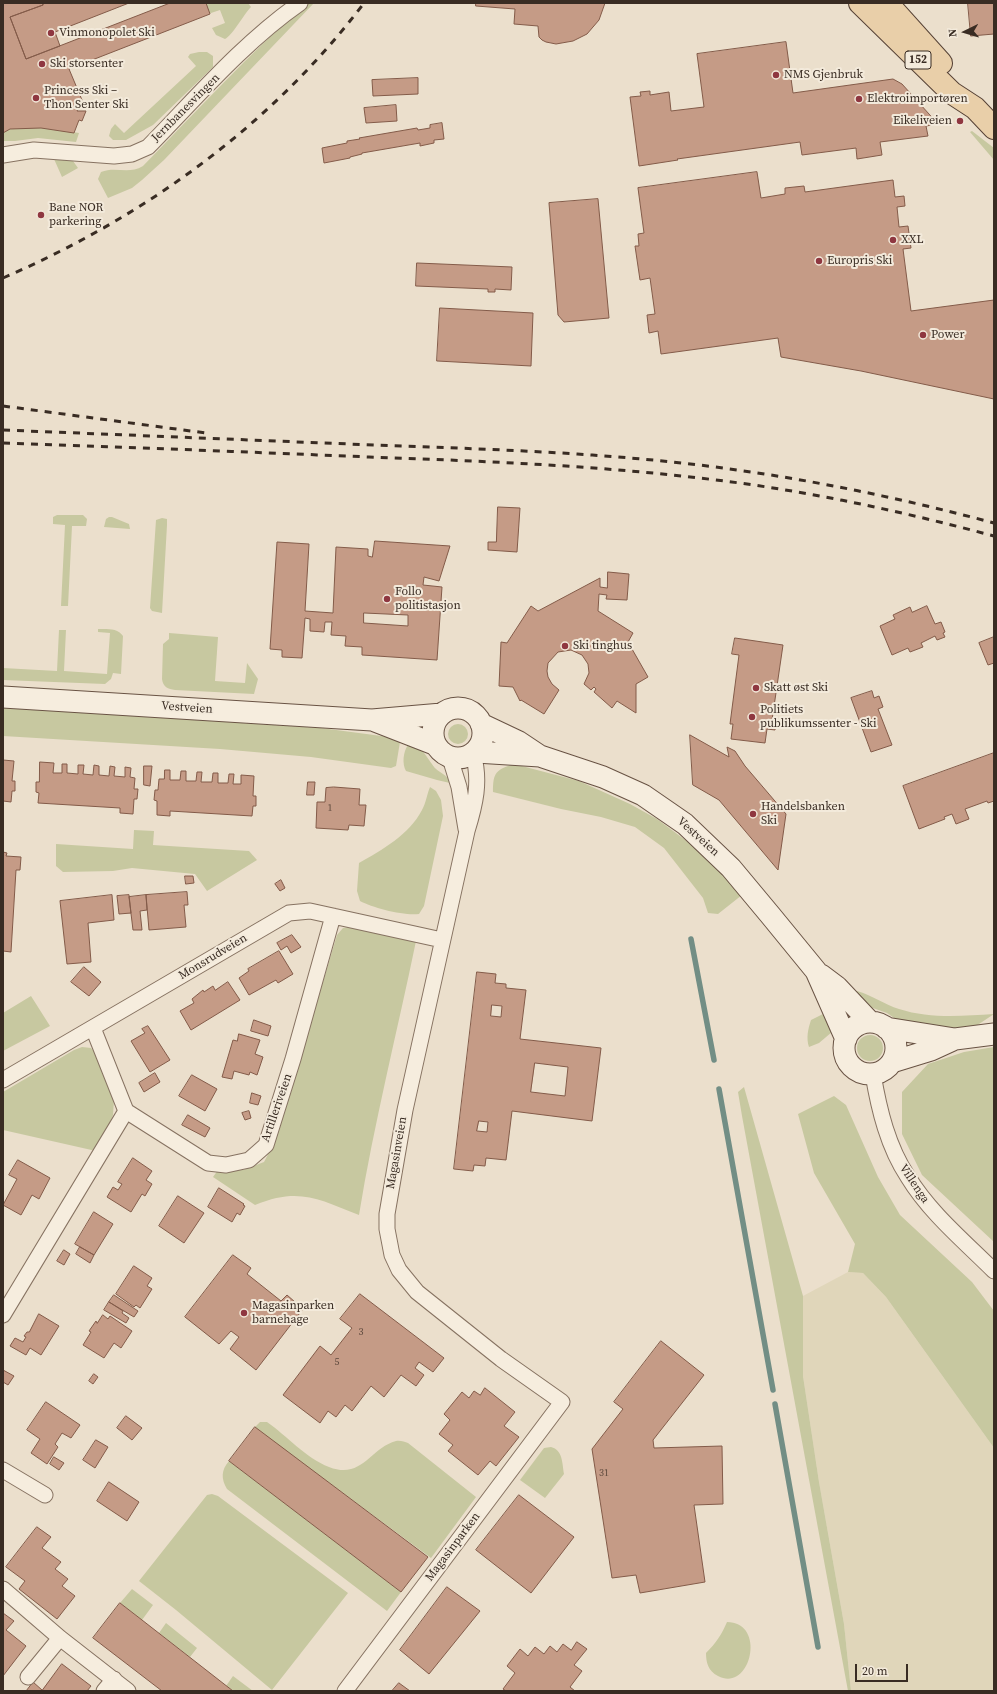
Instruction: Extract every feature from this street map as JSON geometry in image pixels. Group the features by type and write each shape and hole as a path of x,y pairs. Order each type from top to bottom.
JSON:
{"main road":[{"name":"152","path":"887,3 961,84 975,108 994,128"},
{"name":"152","path":"866,5 952,93 975,108"}],"street":[{"name":"Jernbanesvingen","path":"278,18 288,3"},
{"name":"Jernbanesvingen","path":"3,155 34,150 114,156 132,154 148,147 278,18 300,3"},
{"name":"Vestveien","path":"3,697 372,720 442,714 452,709 463,708 473,713 481,724 519,742 540,756 621,785 655,802 685,824 736,874 816,971 837,987 895,1040 895,1055 892,1062"},
{"path":"434,744 432,736 433,728 436,720 442,714"},
{"name":"Vestveien","path":"372,720 434,744 441,753 450,758 462,759 474,753 540,756"},
{"path":"474,753 482,742 483,736 481,724"},
{"name":"Magasinveien","path":"474,753 477,766 477,788 473,810 466,830 407,1102 389,1200 387,1228 390,1248 399,1270 417,1292 519,1372 562,1402"},
{"name":"Magasinveien","path":"450,758 459,787 466,830"},
{"name":"Monsrudveien","path":"3,1080 284,915 296,911 310,911 442,940"},
{"name":"Artilleriveien","path":"126,1111 208,1163 226,1165 249,1160 266,1145 293,1059 333,916"},
{"name":"Vestveien","path":"816,971 846,1039 845,1053 848,1062 863,1074 873,1074"},
{"path":"846,1039 855,1027 878,1025 954,1039 994,1034"},
{"path":"3,1315 126,1111 93,1028"},
{"path":"873,1074 887,1068 892,1062 931,1050 954,1039"},
{"name":"Villenga","path":"873,1074 878,1102 888,1137 906,1176 932,1209 994,1271"},
{"name":"Magasinparken","path":"345,1691 562,1402"},
{"path":"3,1470 44,1495"},
{"path":"3,1589 60,1638 114,1678 128,1691"},
{"path":"28,1677 60,1638"},
{"path":"104,1691 114,1678"}],"shaded area":[{"path":"848,1272 863,1273 886,1297 994,1448 994,1691 851,1691 844,1624 819,1482 803,1376 803,1296"}],"green space":[{"path":"204,3 248,3 251,7 231,34 225,39 216,35 212,28 225,23 220,10 208,14"},
{"path":"308,3 314,3 164,160 132,188 108,198 98,179 101,172 106,170 132,170 143,166 244,62"},
{"path":"207,52 213,56 213,67 153,125 126,140 113,140 109,136 111,129 115,124 124,133 196,66 188,57 190,54"},
{"path":"13,128 46,128 79,133 76,142 38,138 3,141 3,131"},
{"path":"972,131 994,148 994,160 970,132"},
{"path":"54,159 73,161 78,168 62,177"},
{"path":"57,515 83,515 87,519 86,526 72,526 68,606 61,606 65,525 53,524 53,517"},
{"path":"109,517 129,524 130,529 104,527 106,519"},
{"path":"162,518 167,519 167,525 162,613 152,611 150,608 156,520"},
{"path":"98,629 115,630 123,636 121,674 113,673 111,679 105,684 3,680 3,668 57,671 59,630 66,630 64,671 107,674 110,633 98,632"},
{"path":"169,633 218,637 215,681 245,683 247,663 258,679 254,694 175,690 166,687 163,684 162,679 163,644 169,639"},
{"path":"3,708 321,728 389,737 400,742 396,766 391,768 311,757 220,749 3,736"},
{"path":"458,724 465,727 468,734 465,741 458,744 451,741 448,734 451,727"},
{"path":"408,745 413,745 421,750 433,766 450,781 450,783 406,771 404,758"},
{"path":"514,764 579,781 630,804 657,819 700,851 742,895 718,914 708,913 703,898 664,848 635,827 601,817 561,809 493,792 495,776 499,770"},
{"path":"430,787 436,791 441,800 443,816 424,906 419,914 405,914 380,909 360,901 357,891 359,863 386,847 410,827 417,819 423,807"},
{"path":"134,830 154,831 153,845 249,851 257,860 207,891 195,874 132,868 113,871 63,872 56,866 56,844 133,849"},
{"path":"350,927 416,941 379,1112 359,1215 332,1204 308,1197 284,1197 255,1205 213,1177 218,1170 243,1170 264,1162 276,1139 337,935 343,928"},
{"path":"857,991 894,1007 922,1014 946,1016 994,1014 976,1026 955,1028 932,1027 897,1020 887,1013 870,1007 853,994"},
{"path":"31,996 50,1026 3,1051 3,1013"},
{"path":"825,1013 832,1032 819,1043 809,1047 808,1034 811,1020"},
{"path":"870,1035 879,1039 883,1048 879,1057 870,1061 861,1057 857,1048 861,1039"},
{"path":"82,1047 91,1048 99,1057 114,1100 113,1115 96,1151 3,1130 3,1092 74,1050"},
{"path":"994,1047 994,1242 922,1175 902,1134 902,1092 928,1064 964,1052"},
{"path":"744,1087 803,1296 803,1376 819,1482 844,1624 851,1691 848,1691 742,1116 738,1092"},
{"path":"834,1096 846,1105 878,1177 900,1215 972,1282 994,1311 994,1448 886,1297 863,1273 848,1272 855,1244 814,1173 798,1114"},
{"path":"260,1422 267,1422 312,1458 329,1467 340,1470 358,1466 379,1450 396,1441 408,1443 476,1497 431,1558 271,1440 255,1427"},
{"path":"551,1447 560,1454 564,1474 545,1498 520,1480 544,1448"},
{"path":"229,1461 401,1592 387,1611 227,1489 223,1478 223,1471"},
{"path":"212,1494 218,1496 348,1593 272,1690 139,1581 207,1495"},
{"path":"132,1589 153,1605 142,1620 120,1603"},
{"path":"727,1622 739,1625 747,1633 750,1644 750,1655 746,1666 739,1675 730,1679 718,1676 712,1672 708,1666 706,1656 706,1653 713,1646"},
{"path":"166,1623 197,1648 190,1657 159,1633"},
{"path":"233,1676 253,1691 233,1691 226,1686"}],"building":[{"name":"Ski storsenter","path":"3,3 42,3 43,5 10,17 26,59 170,3 206,3 210,14 69,69 82,100 77,111 86,111 82,121 79,120 74,133 41,128 10,129 3,133"},
{"name":"Ski storsenter","path":"42,3 129,3 55,32 60,46 26,59 10,17 43,5"},
{"path":"476,3 605,3 599,20 587,34 573,41 556,44 546,42 539,37 538,26 514,24 515,9 476,6"},
{"path":"968,3 994,3 994,34 971,36"},
{"path":"786,42 793,93 893,79 902,84 938,124 926,126 928,136 880,142 882,155 857,159 856,148 802,155 800,142 677,159 678,160 639,166 630,97 641,96 640,92 650,91 650,95 669,92 671,111 704,107 697,54"},
{"path":"418,78 418,94 373,96 372,80"},
{"path":"396,105 397,121 366,123 364,108"},
{"path":"442,123 444,139 434,140 434,143 420,146 420,143 362,153 350,158 324,163 322,148 347,143 347,141 360,139 359,138 417,128 418,130 430,128 430,125"},
{"path":"757,172 761,198 785,194 785,188 804,186 805,192 893,180 895,197 904,196 905,206 897,207 899,227 908,226 911,248 903,249 911,311 994,300 994,399 861,371 781,357 778,338 661,354 658,331 649,333 647,315 655,314 650,278 640,280 635,246 639,246 638,234 644,233 638,188"},
{"path":"598,199 609,318 564,322 558,315 549,203"},
{"path":"417,263 512,267 511,290 495,289 495,292 488,292 488,289 416,286"},
{"path":"440,308 533,313 531,366 437,361"},
{"path":"498,507 520,508 517,552 488,550 488,542 496,542"},
{"name":"Follo politistasjon","path":"375,541 450,546 439,581 424,577 423,585 442,587 437,660 362,655 362,647 345,646 346,636 331,635 332,622 325,622 324,632 310,631 310,619 305,618 302,658 282,657 282,650 270,649 277,542 309,544 305,611 333,613 336,547 368,549 368,556 372,557","holes":["364,613 408,615 408,626 364,623"]},
{"name":"Ski tinghus","path":"608,572 629,574 627,600 606,599 607,595 599,594 598,611 633,633 628,642 648,677 636,684 636,713 617,701 612,708 594,692 596,689 594,687 591,690 584,684 589,673 588,664 582,655 571,650 558,652 548,663 548,677 552,684 559,690 544,714 521,700 520,701 513,687 499,686 501,642 507,643 531,606 538,611 600,578 600,587 607,588"},
{"path":"927,606 935,624 941,622 945,632 943,633 945,637 937,640 935,636 921,643 923,647 910,652 908,648 892,655 880,626 895,619 893,615 910,607 912,612"},
{"path":"994,637 994,663 988,665 979,643"},
{"name":"Skatt øst Ski","path":"735,638 783,645 772,720 776,721 775,730 767,729 765,743 731,739 733,724 730,724 739,655 732,654"},
{"path":"872,691 874,698 879,696 883,707 878,709 892,745 871,752 851,698"},
{"path":"690,735 729,757 727,747 735,751 745,766 786,814 778,870 719,800 693,785"},
{"path":"994,753 994,801 988,803 987,801 965,809 969,819 956,824 952,814 944,817 945,819 919,829 903,786"},
{"path":"3,760 14,761 12,781 15,781 15,791 12,791 11,802 3,801"},
{"path":"40,762 54,763 53,773 62,773 62,764 67,764 67,773 78,774 78,765 84,765 83,774 93,775 94,765 99,766 99,775 109,776 110,766 115,767 114,776 125,777 125,767 131,768 130,777 135,778 134,789 138,789 137,799 134,799 133,814 120,813 120,808 38,803 39,793 36,792 36,782 39,782"},
{"path":"144,766 152,766 150,786 144,785"},
{"path":"165,770 170,770 170,780 180,780 181,771 186,771 186,781 196,781 197,772 202,772 201,782 212,782 213,773 218,773 218,783 228,783 229,774 234,774 233,784 241,784 241,775 254,776 253,796 256,796 256,806 253,806 252,816 170,811 170,816 157,815 157,801 154,800 155,790 158,790 159,779 164,779"},
{"path":"308,782 315,782 314,795 307,795"},
{"path":"334,787 360,789 359,805 366,805 364,826 349,825 348,830 316,828 317,802 325,802 326,788"},
{"path":"3,852 7,853 6,856 21,857 20,870 16,870 11,952 3,951"},
{"path":"185,876 193,876 194,883 186,884"},
{"path":"281,880 285,888 280,891 275,884"},
{"path":"187,892 188,905 184,905 186,927 149,930 146,895"},
{"path":"112,895 114,920 88,923 91,962 67,964 60,901"},
{"path":"129,895 131,913 119,914 117,896"},
{"path":"146,895 147,910 140,911 142,930 133,930 129,897"},
{"path":"292,935 301,947 291,953 287,946 281,950 277,943"},
{"path":"279,951 293,974 278,983 276,980 249,995 239,978 249,971 248,969"},
{"path":"84,967 101,982 89,996 71,982"},
{"path":"477,972 496,974 495,983 506,984 506,988 526,990 520,1039 601,1048 592,1121 512,1111 506,1160 486,1158 485,1166 474,1165 473,1171 454,1169","holes":["492,1005 502,1006 501,1017 491,1016","535,1063 568,1067 565,1096 531,1092","479,1121 488,1122 487,1132 477,1131"]},
{"path":"228,982 240,1000 191,1030 180,1011 194,1003 192,999 203,990 204,992 213,986 215,990"},
{"path":"254,1020 271,1026 268,1036 251,1031"},
{"path":"148,1026 170,1060 150,1072 131,1041 145,1033 142,1029"},
{"path":"239,1034 260,1040 255,1054 263,1057 257,1075 250,1072 249,1075 234,1071 232,1079 222,1077 233,1040 237,1041"},
{"path":"155,1073 160,1082 144,1092 139,1083"},
{"path":"192,1075 217,1089 205,1111 179,1096"},
{"path":"252,1093 261,1096 258,1105 250,1103"},
{"path":"249,1111 251,1118 245,1120 242,1113"},
{"path":"188,1115 210,1128 205,1137 182,1125"},
{"path":"133,1158 152,1171 146,1180 152,1184 145,1196 142,1194 131,1212 107,1197 113,1187 118,1190 122,1184 118,1182"},
{"path":"18,1160 50,1178 39,1199 32,1195 21,1215 3,1205 17,1179 9,1175"},
{"path":"219,1188 245,1206 240,1215 237,1213 232,1222 208,1207"},
{"path":"178,1196 204,1213 184,1243 159,1226"},
{"path":"94,1212 113,1224 94,1255 75,1244"},
{"path":"80,1247 94,1255 90,1263 76,1254"},
{"path":"64,1250 70,1254 64,1265 57,1261"},
{"name":"Magasinparken barnehage","path":"233,1255 251,1268 247,1274 281,1301 287,1295 303,1309 256,1370 230,1349 239,1337 231,1331 219,1344 185,1317"},
{"path":"134,1266 152,1278 147,1286 152,1289 140,1308 136,1305 134,1307 116,1294"},
{"path":"360,1294 444,1358 433,1372 419,1362 415,1368 424,1375 416,1386 401,1375 384,1397 371,1386 352,1411 345,1405 336,1417 328,1411 320,1423 283,1395 320,1346 331,1355 352,1328 340,1319"},
{"path":"114,1295 138,1311 134,1317 109,1302"},
{"path":"109,1302 123,1311 122,1313 129,1318 126,1323 104,1310"},
{"path":"39,1314 59,1326 41,1355 30,1348 26,1355 10,1346 15,1338 23,1342 26,1337 24,1336 27,1332 29,1332"},
{"path":"103,1315 108,1319 110,1316 132,1331 121,1348 114,1343 104,1358 83,1345 91,1332 89,1331 96,1321 97,1323"},
{"path":"661,1341 704,1375 653,1440 654,1448 722,1446 723,1504 694,1505 705,1582 640,1593 636,1575 612,1578 592,1449 623,1409 614,1402"},
{"path":"3,1370 14,1376 8,1385 3,1382"},
{"path":"94,1374 98,1377 93,1384 89,1381"},
{"path":"485,1388 515,1412 504,1426 519,1437 496,1466 490,1461 478,1475 448,1451 453,1445 439,1434 450,1420 444,1414 462,1392 469,1398 474,1391 480,1395"},
{"path":"46,1402 80,1425 71,1438 62,1433 55,1444 58,1447 47,1464 31,1453 40,1439 27,1430"},
{"path":"126,1416 142,1428 132,1440 117,1428"},
{"path":"255,1427 428,1557 401,1592 229,1461"},
{"path":"96,1440 108,1447 95,1468 83,1460"},
{"path":"54,1457 64,1463 59,1470 50,1464"},
{"path":"109,1482 139,1502 127,1521 97,1501"},
{"path":"519,1495 574,1537 531,1593 476,1550"},
{"path":"37,1527 51,1537 42,1548 61,1562 55,1569 68,1579 62,1586 75,1596 57,1619 19,1589 25,1581 6,1567"},
{"path":"447,1587 480,1611 429,1674 400,1650"},
{"path":"120,1603 233,1691 162,1691 93,1638"},
{"path":"3,1613 14,1621 6,1630 26,1646 3,1676"},
{"path":"577,1642 587,1649 574,1665 582,1671 570,1687 575,1691 506,1691 503,1689 515,1673 507,1666 520,1649 528,1656 535,1647 544,1654 550,1646 557,1652 563,1644 571,1650"},
{"path":"62,1664 91,1686 87,1691 26,1691 33,1682 42,1690"},
{"path":"399,1683 410,1691 392,1691"}],"waterway":[{"path":"691,939 714,1060"},
{"path":"719,1089 773,1390"},
{"path":"775,1404 818,1647"}],"railway":[{"path":"3,278 55,254 106,227 155,197 202,164 246,128 288,89 328,48 364,3"},
{"path":"3,406 206,433"},
{"path":"3,430 496,450 618,457 699,465 774,475 884,496 994,523"},
{"path":"3,443 493,462 616,470 736,483 811,494 884,509 994,536"}],"place":[{"name":"Vinmonopolet Ski","path":"51,33"},
{"name":"Ski storsenter","path":"42,64"},
{"name":"NMS Gjenbruk","path":"776,75"},
{"name":"Princess Ski – Thon Senter Ski","path":"36,98"},
{"name":"Elektroimportøren","path":"859,99"},
{"name":"Eikeliveien","path":"960,121"},
{"name":"Bane NOR parkering","path":"41,215"},
{"name":"XXL","path":"893,240"},
{"name":"Europris Ski","path":"819,261"},
{"name":"Power","path":"923,335"},
{"name":"Follo politistasjon","path":"387,599"},
{"name":"Ski tinghus","path":"565,646"},
{"name":"Skatt øst Ski","path":"756,688"},
{"name":"Politiets publikumssenter - Ski","path":"752,717"},
{"name":"Handelsbanken Ski","path":"753,814"},
{"name":"Magasinparken barnehage","path":"244,1313"}]}
